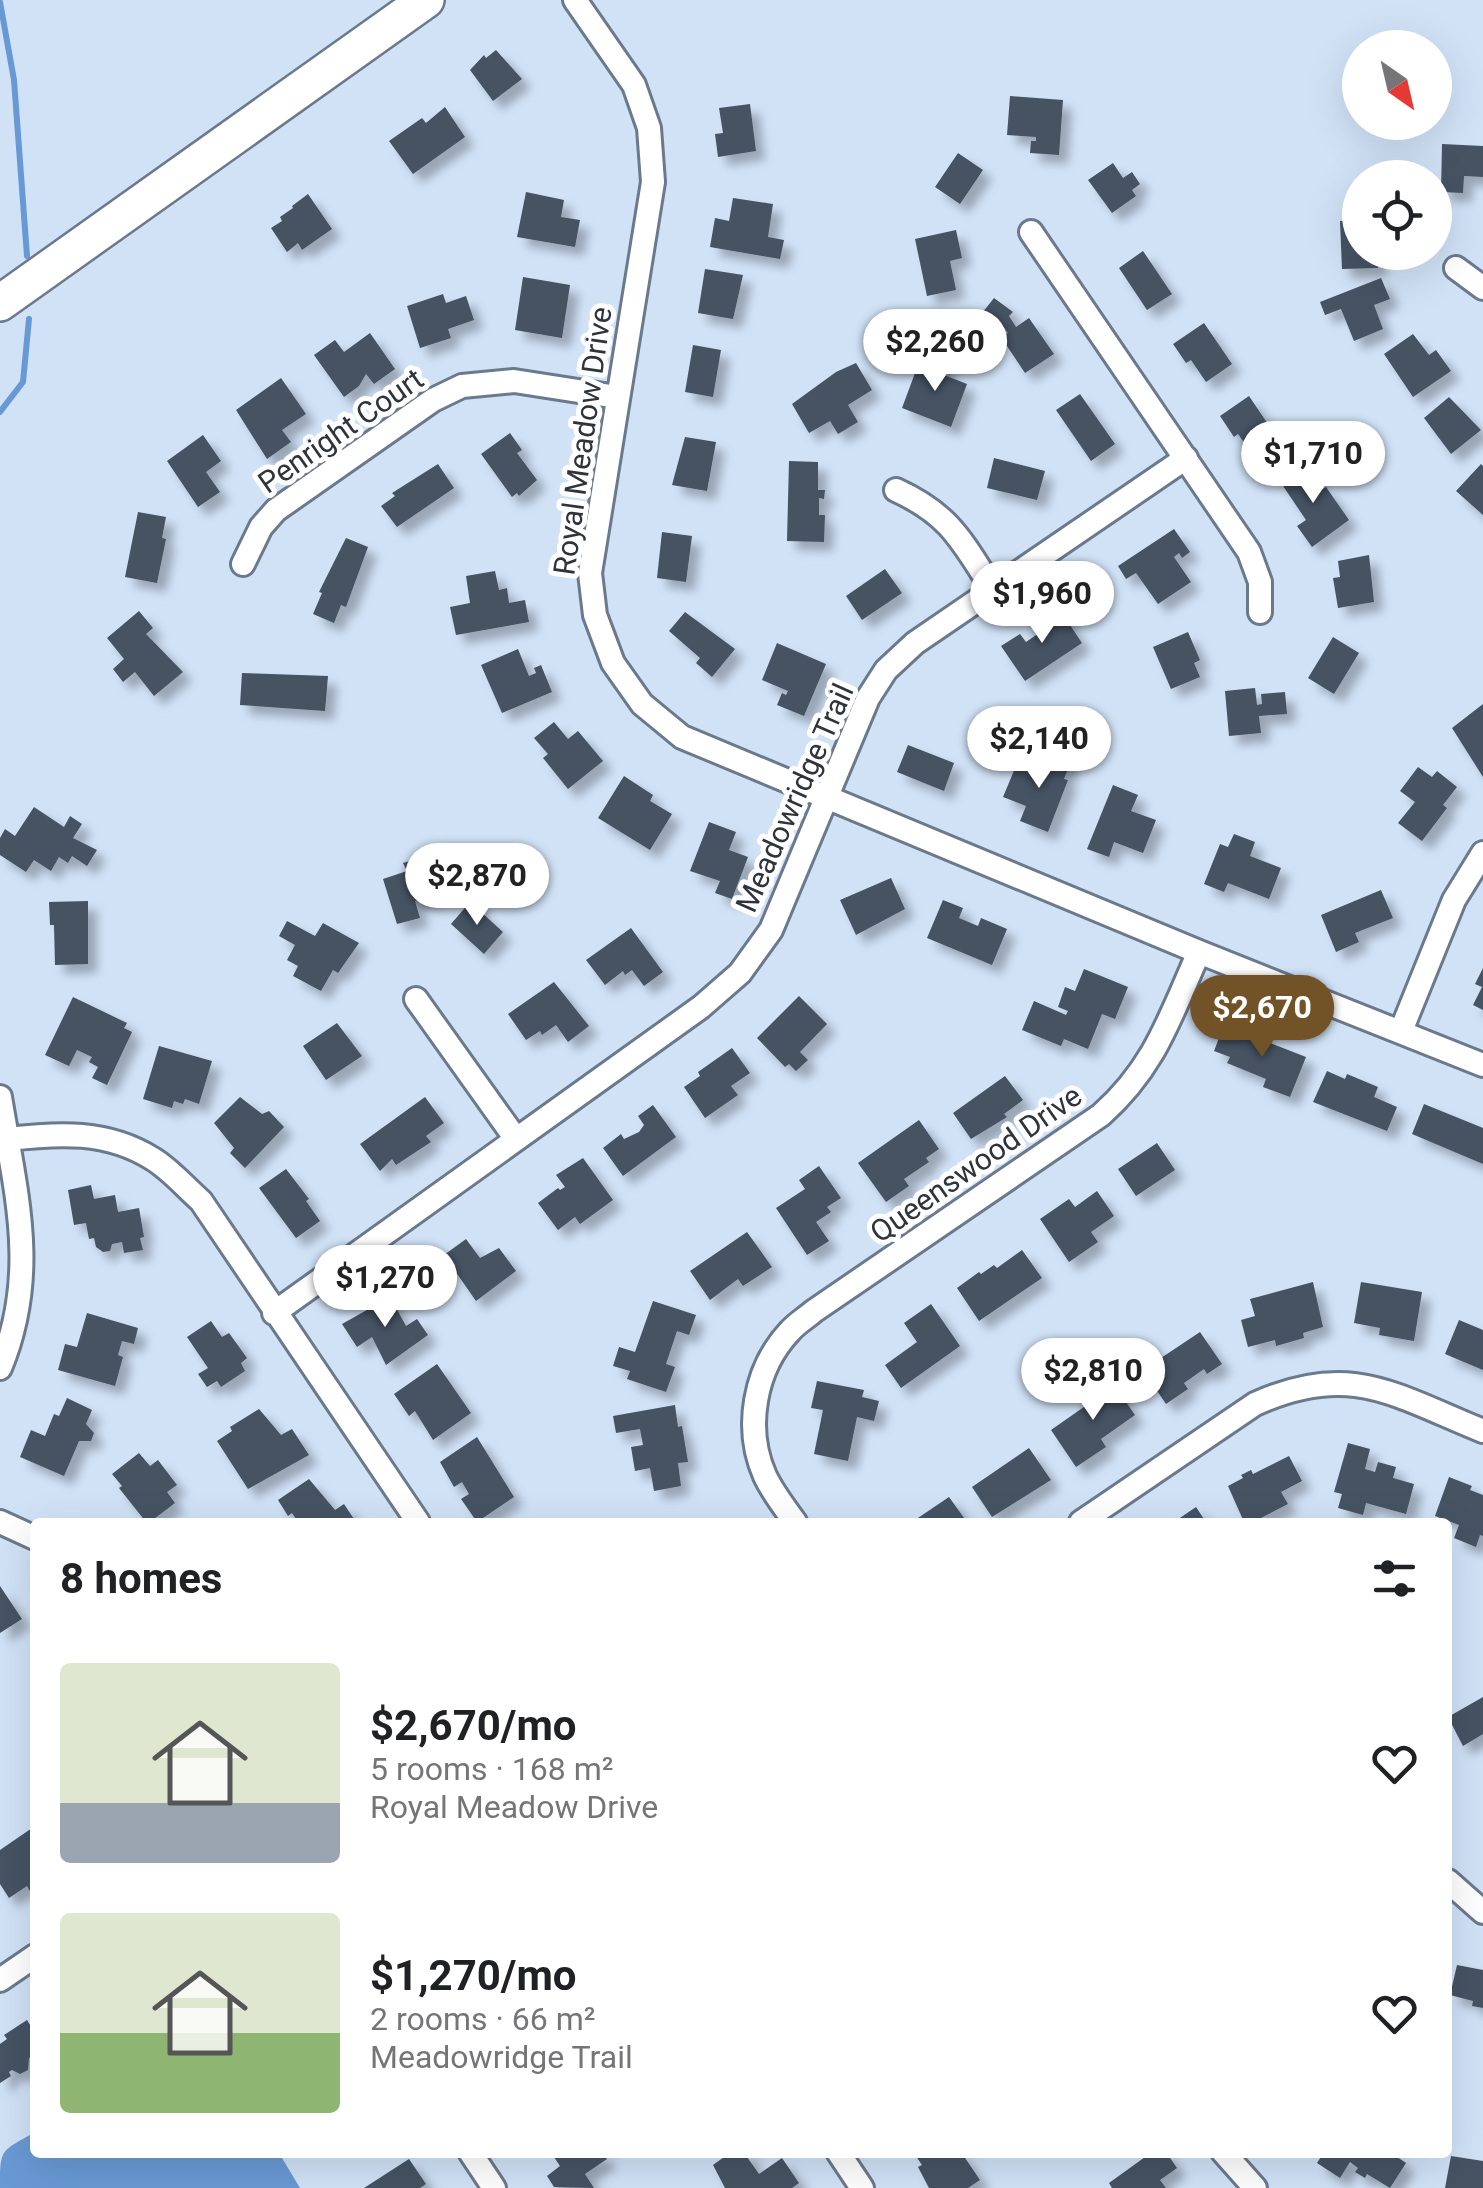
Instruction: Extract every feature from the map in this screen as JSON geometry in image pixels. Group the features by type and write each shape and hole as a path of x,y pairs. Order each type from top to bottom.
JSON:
{"main road":[{"path":"0,302 426,0"}],"street":[{"name":"Royal Meadow Drive","path":"575,0 634,85 649,128 653,182 590,573 594,614 612,663 642,704 682,737 827,800 1483,1064"},
{"path":"1032,232 1250,552 1260,582 1260,612"},
{"path":"1456,268 1483,288"},
{"name":"Penright Court","path":"243,564 261,526 276,510 433,400 462,386 514,381 617,397"},
{"name":"Meadowridge Trail","path":"274,1313 700,1007 740,973 771,930 868,698 886,670 916,643 1186,458"},
{"path":"896,490 928,504 951,527 994,591"},
{"path":"1401,1031 1454,900 1483,853"},
{"name":"Queenswood Drive","path":"792,1518 771,1488 759,1459 754,1417 771,1358 797,1324 1101,1115 1125,1093 1157,1048 1199,952"},
{"path":"416,999 516,1139"},
{"path":"0,1098 24,1242 20,1305 0,1368"},
{"path":"7,1139 56,1133 87,1134 118,1142 155,1160 201,1201 415,1518"},
{"path":"1087,1518 1255,1404 1314,1384 1373,1386 1483,1431"},
{"path":"0,1522 30,1536"},
{"path":"1452,1885 1483,1912"},
{"path":"0,1980 30,1959"},
{"path":"474,2158 494,2188"},
{"path":"842,2158 862,2188"},
{"path":"1228,2158 1254,2188"}],"water":[{"path":"30,2135 30,2158 282,2158 300,2188 0,2188 2,2158 15,2143"}],"building":[{"path":"496,50 522,79 493,101 470,70 484,55 486,58"},
{"path":"1010,96 1063,100 1059,155 1030,153 1031,141 1036,141 1036,137 1007,135"},
{"path":"750,104 756,151 718,157 715,134 723,133 719,108"},
{"path":"445,107 465,137 413,174 389,141 422,118 426,123"},
{"path":"1442,144 1483,146 1483,177 1464,176 1463,193 1452,192 1452,160 1442,160"},
{"path":"958,153 983,170 960,204 935,187"},
{"path":"1113,163 1123,178 1132,172 1140,184 1132,190 1136,196 1112,213 1088,180"},
{"path":"526,192 564,200 561,217 580,220 575,247 517,237"},
{"path":"308,194 332,229 302,250 298,243 287,252 271,228"},
{"path":"733,198 773,204 768,237 784,240 780,259 710,247 715,218 729,221"},
{"path":"956,230 962,258 950,261 956,290 927,296 915,239"},
{"path":"1143,251 1172,294 1147,310 1119,268"},
{"path":"705,269 743,275 733,319 698,313"},
{"path":"523,277 570,285 562,338 515,330"},
{"path":"1381,278 1390,299 1374,305 1383,329 1354,341 1341,309 1325,315 1320,302"},
{"path":"443,294 446,303 466,296 474,320 448,329 451,338 420,348 407,306"},
{"path":"994,298 1013,312 1009,316 1016,327 1029,318 1054,354 1025,373 1001,337 1008,333 1002,325 998,332 979,317"},
{"path":"1204,323 1232,364 1206,382 1191,360 1186,363 1173,344"},
{"path":"370,333 395,369 374,384 366,374 359,386 344,397 314,355 335,340 344,352"},
{"path":"1413,334 1429,355 1436,350 1451,371 1413,397 1384,354"},
{"path":"693,345 721,350 713,397 685,392"},
{"path":"932,358 948,364 944,375 967,384 951,427 902,408 918,365 928,369"},
{"path":"856,363 872,390 848,405 858,422 838,434 830,421 809,433 792,404 836,372"},
{"path":"281,378 306,414 282,430 291,442 267,459 236,410"},
{"path":"1080,394 1115,444 1091,461 1056,410"},
{"path":"1249,396 1284,448 1260,465 1220,416"},
{"path":"1449,397 1481,430 1451,454 1424,418"},
{"path":"510,433 522,450 517,453 537,480 519,496 517,493 512,497 481,454"},
{"path":"203,435 221,461 206,472 220,492 198,507 167,461"},
{"path":"685,437 716,442 707,491 672,485"},
{"path":"994,458 1045,471 1037,500 987,488"},
{"path":"789,461 818,462 818,490 825,490 824,499 819,498 819,515 825,515 824,542 787,541"},
{"path":"438,464 454,488 397,527 381,506 395,496 392,493"},
{"path":"1302,464 1321,490 1326,487 1349,520 1312,547 1297,526 1306,520 1279,480"},
{"path":"1483,466 1483,515 1456,491"},
{"path":"138,512 166,517 157,583 125,577"},
{"path":"1174,529 1190,552 1182,558 1179,553 1174,557 1191,582 1158,604 1136,573 1126,579 1118,566"},
{"path":"662,532 692,536 686,582 657,578"},
{"path":"346,538 368,547 346,607 341,605 334,623 313,614 322,593 319,592"},
{"path":"1369,555 1374,602 1338,608 1333,578 1340,577 1338,561"},
{"path":"885,569 902,593 862,620 846,596"},
{"path":"495,571 499,590 507,588 509,603 525,600 529,622 456,635 450,607 470,603 466,576"},
{"path":"1060,610 1082,643 1025,681 1001,646 1020,634 1026,642 1042,631 1038,625"},
{"path":"139,611 153,628 146,634 183,672 154,696 135,672 123,682 113,669 124,659 107,638"},
{"path":"685,612 735,649 712,677 696,663 700,658 669,631"},
{"path":"1188,632 1200,660 1194,663 1200,677 1171,689 1153,647"},
{"path":"1333,637 1359,653 1334,694 1308,678"},
{"path":"777,643 826,664 804,716 777,705 782,693 786,695 788,691 762,680"},
{"path":"518,649 529,676 541,665 552,692 502,713 481,665"},
{"path":"242,673 328,676 325,711 240,705"},
{"path":"1255,688 1257,705 1262,704 1261,694 1285,692 1287,714 1259,716 1261,733 1229,736 1225,691"},
{"path":"1483,704 1483,777 1452,728"},
{"path":"554,722 568,739 578,731 603,761 568,789 543,758 548,754 534,738"},
{"path":"908,745 954,763 944,791 897,772"},
{"path":"1051,753 1071,761 1064,779 1068,780 1048,832 1020,821 1026,806 1003,797 1018,761 1044,771"},
{"path":"1418,767 1432,777 1437,771 1457,787 1443,805 1447,808 1422,841 1398,823 1415,802 1400,791"},
{"path":"624,776 653,795 650,801 672,814 650,850 598,818"},
{"path":"1113,785 1138,795 1131,811 1156,820 1143,853 1114,842 1109,857 1087,849"},
{"path":"34,807 64,827 70,816 82,824 73,838 97,850 87,866 72,856 68,863 59,857 51,871 34,860 26,872 0,855 0,838 5,829 15,836"},
{"path":"709,822 736,832 729,850 748,857 732,899 715,893 720,881 690,871"},
{"path":"1234,834 1255,842 1250,856 1281,868 1269,899 1228,883 1224,892 1204,884 1220,844 1228,847"},
{"path":"426,856 437,895 415,901 420,918 397,924 383,879 407,871 403,863"},
{"path":"891,878 905,909 856,935 840,900"},
{"path":"1381,890 1393,918 1355,933 1359,942 1336,952 1321,915"},
{"path":"943,900 963,908 959,918 978,926 981,918 1007,929 992,965 927,938"},
{"path":"88,901 88,964 55,965 49,902"},
{"path":"470,902 503,932 484,954 451,924"},
{"path":"287,921 315,936 323,923 359,943 338,973 333,970 321,991 293,976 298,966 287,960 295,945 279,936"},
{"path":"631,928 663,972 644,986 632,970 625,975 623,971 605,985 586,960"},
{"path":"1483,968 1483,1010 1473,1005 1482,987 1475,984"},
{"path":"1084,969 1128,987 1115,1019 1102,1014 1088,1049 1064,1039 1061,1046 1022,1030 1034,1001 1066,1015 1068,1011 1058,1007 1065,987 1075,991"},
{"path":"554,982 589,1026 568,1042 556,1025 526,1040 508,1014"},
{"path":"799,996 827,1024 800,1052 808,1060 796,1071 789,1064 785,1067 757,1038"},
{"path":"73,997 127,1023 124,1028 132,1032 107,1085 92,1078 98,1067 89,1062 92,1057 77,1050 69,1066 45,1055"},
{"path":"337,1023 362,1056 326,1080 303,1046"},
{"path":"1224,1025 1306,1057 1290,1097 1263,1087 1266,1079 1227,1063 1230,1057 1214,1051"},
{"path":"159,1046 212,1061 199,1104 185,1099 183,1104 174,1101 172,1108 143,1099"},
{"path":"732,1048 750,1073 731,1086 738,1095 705,1118 684,1087"},
{"path":"1327,1071 1345,1079 1347,1074 1378,1087 1374,1097 1397,1107 1387,1131 1313,1102"},
{"path":"1005,1076 1023,1100 1004,1114 1007,1117 971,1139 953,1113"},
{"path":"240,1097 262,1114 269,1111 284,1127 245,1168 230,1153 234,1148 214,1123"},
{"path":"425,1097 444,1123 426,1136 431,1142 396,1165 392,1159 380,1171 360,1144"},
{"path":"1424,1104 1483,1128 1483,1164 1412,1134"},
{"path":"653,1105 676,1137 623,1176 603,1148 621,1134 624,1139 639,1132 644,1125 638,1116"},
{"path":"919,1120 939,1149 926,1158 929,1162 904,1179 909,1186 886,1202 858,1163"},
{"path":"1157,1143 1175,1170 1136,1196 1118,1169"},
{"path":"583,1158 613,1200 580,1224 575,1217 558,1230 538,1203 565,1187 556,1175"},
{"path":"819,1166 841,1198 827,1207 831,1212 816,1222 829,1241 807,1255 776,1208 805,1189 799,1180"},
{"path":"286,1169 320,1221 296,1238 259,1188"},
{"path":"91,1185 94,1199 115,1195 118,1212 139,1208 143,1250 124,1253 122,1242 103,1252 96,1247 94,1238 89,1239 86,1223 74,1225 68,1190"},
{"path":"1097,1191 1114,1216 1091,1232 1098,1242 1069,1262 1040,1219 1069,1199 1075,1207"},
{"path":"747,1232 772,1267 743,1286 738,1279 710,1300 690,1271"},
{"path":"466,1239 480,1258 499,1248 516,1271 476,1301 444,1255"},
{"path":"1022,1250 1042,1278 979,1321 957,1288"},
{"path":"1313,1282 1323,1327 1303,1333 1304,1338 1276,1346 1275,1340 1248,1347 1241,1320 1255,1316 1250,1299"},
{"path":"1361,1282 1422,1292 1414,1341 1379,1335 1380,1328 1354,1323"},
{"path":"390,1297 406,1326 417,1319 428,1335 386,1365 372,1337 357,1347 342,1324"},
{"path":"653,1301 696,1315 689,1335 677,1331 666,1364 675,1367 666,1392 627,1379 630,1371 613,1366 619,1347 635,1352"},
{"path":"931,1304 960,1346 901,1388 885,1365 917,1342 904,1323"},
{"path":"87,1313 138,1328 134,1344 122,1341 118,1355 123,1357 115,1386 58,1370 65,1344 77,1347"},
{"path":"1459,1320 1483,1330 1483,1370 1445,1354"},
{"path":"211,1321 222,1337 229,1333 247,1358 241,1363 245,1371 221,1387 217,1381 207,1387 198,1374 208,1368 187,1337"},
{"path":"1200,1332 1222,1364 1207,1374 1204,1369 1184,1383 1188,1389 1166,1404 1143,1370"},
{"path":"437,1364 471,1413 433,1440 415,1411 409,1416 394,1394"},
{"path":"1110,1379 1135,1415 1101,1439 1106,1447 1076,1467 1051,1430 1091,1402 1086,1396"},
{"path":"817,1381 864,1390 862,1397 879,1401 874,1421 857,1417 848,1461 814,1454 823,1410 811,1408"},
{"path":"67,1398 92,1410 86,1424 94,1433 91,1441 79,1441 64,1476 20,1457 31,1430 45,1436 54,1414 59,1416"},
{"path":"675,1405 688,1462 678,1463 681,1486 654,1491 650,1468 635,1471 631,1447 643,1445 640,1429 616,1433 613,1416"},
{"path":"259,1409 281,1435 292,1429 309,1455 248,1489 217,1441 232,1431 230,1427"},
{"path":"477,1437 514,1497 483,1518 474,1518 461,1499 469,1494 462,1482 454,1487 440,1462"},
{"path":"1348,1443 1370,1449 1365,1469 1375,1472 1378,1462 1396,1467 1393,1478 1414,1484 1406,1514 1366,1503 1363,1515 1338,1508 1342,1494 1334,1492"},
{"path":"1029,1448 1051,1480 992,1517 972,1487"},
{"path":"139,1453 150,1466 158,1460 177,1485 167,1492 175,1503 155,1518 143,1518 112,1474"},
{"path":"1289,1456 1302,1481 1281,1492 1288,1504 1261,1518 1242,1518 1228,1486 1251,1470 1253,1474"},
{"path":"1449,1477 1483,1495 1483,1536 1480,1535 1476,1547 1454,1538 1459,1525 1452,1522 1452,1518 1435,1516"},
{"path":"309,1479 335,1510 344,1504 353,1518 295,1518 292,1513 288,1516 278,1500"},
{"path":"949,1497 964,1518 918,1518"},
{"path":"1196,1507 1203,1518 1180,1518"},
{"path":"0,1586 22,1619 0,1633"},
{"path":"1483,1697 1483,1734 1463,1746 1452,1725 1452,1715"},
{"path":"30,1829 30,1891 27,1886 9,1898 0,1884 0,1850"},
{"path":"1457,1965 1483,1970 1483,2008 1452,1996"},
{"path":"27,2020 30,2025 28,2070 20,2074 12,2070 11,2076 0,2083 0,2044 7,2039 4,2035"},
{"path":"1452,2156 1483,2161 1483,2188 1445,2188"},
{"path":"555,2158 607,2159 585,2174 594,2188 554,2187 547,2176 560,2166"},
{"path":"723,2158 748,2158 759,2174 782,2158 799,2183 792,2188 725,2188 713,2165"},
{"path":"917,2158 965,2158 980,2180 968,2188 929,2188 918,2167 922,2165"},
{"path":"1144,2158 1170,2158 1177,2168 1160,2180 1166,2188 1112,2188 1109,2183"},
{"path":"1320,2158 1399,2158 1406,2163 1390,2188 1367,2174 1365,2178 1355,2172 1358,2168 1350,2162 1340,2178 1317,2163"},
{"path":"409,2159 426,2184 420,2188 364,2188"}],"waterway":[{"path":"0,2 14,80 27,256"},
{"path":"0,412 23,382 29,319"}]}
